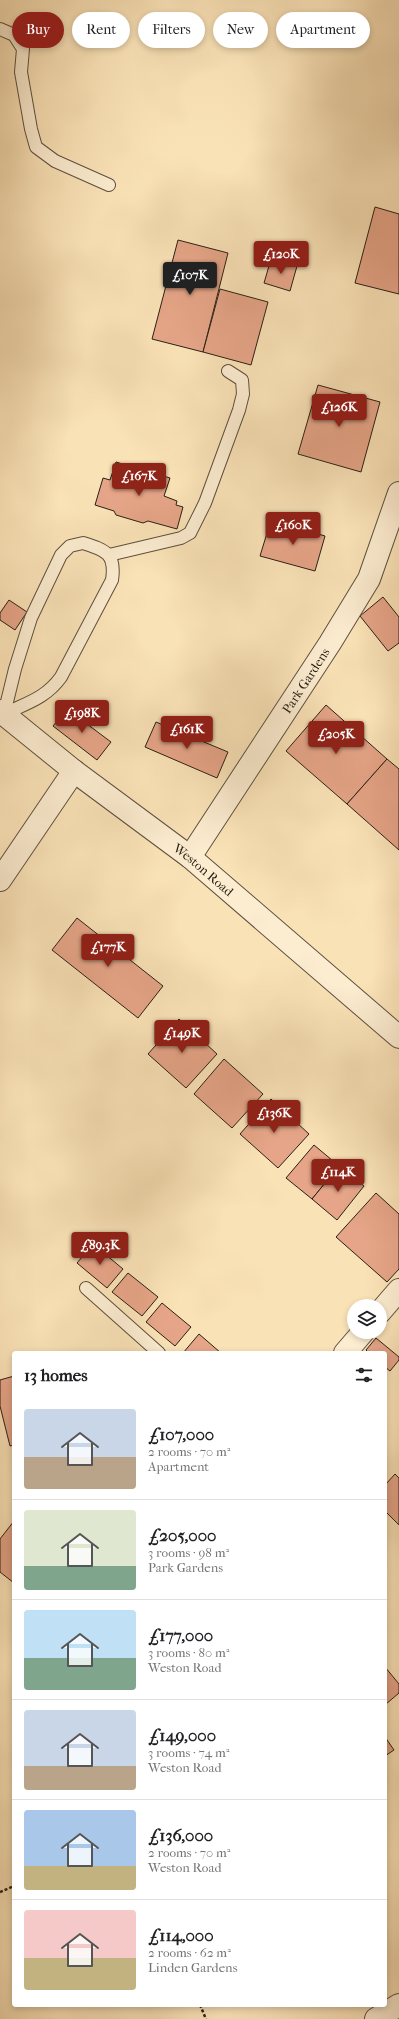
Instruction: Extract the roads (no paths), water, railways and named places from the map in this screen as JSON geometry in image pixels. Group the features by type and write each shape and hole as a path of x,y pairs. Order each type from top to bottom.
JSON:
{"street":[{"name":"Park Gardens","path":"190,857 330,643 369,579 399,493"},
{"name":"Weston Road","path":"2,713 74,772 190,857 399,1037"},
{"path":"2,871 74,772"},
{"path":"387,1304 399,1290"},
{"path":"347,1351 357,1339"},
{"path":"376,2019 399,2004"}],"lane":[{"path":"0,29 14,35 23,49 21,72 31,129 36,147 55,161 109,185"},
{"path":"109,555 181,538 190,532 205,503 239,410 243,394 242,380 228,371"},
{"path":"83,543 100,548 109,555 114,566 112,580 61,677 47,693 2,713 26,630 61,555 70,546 83,543"},
{"path":"86,1288 157,1351"}]}
